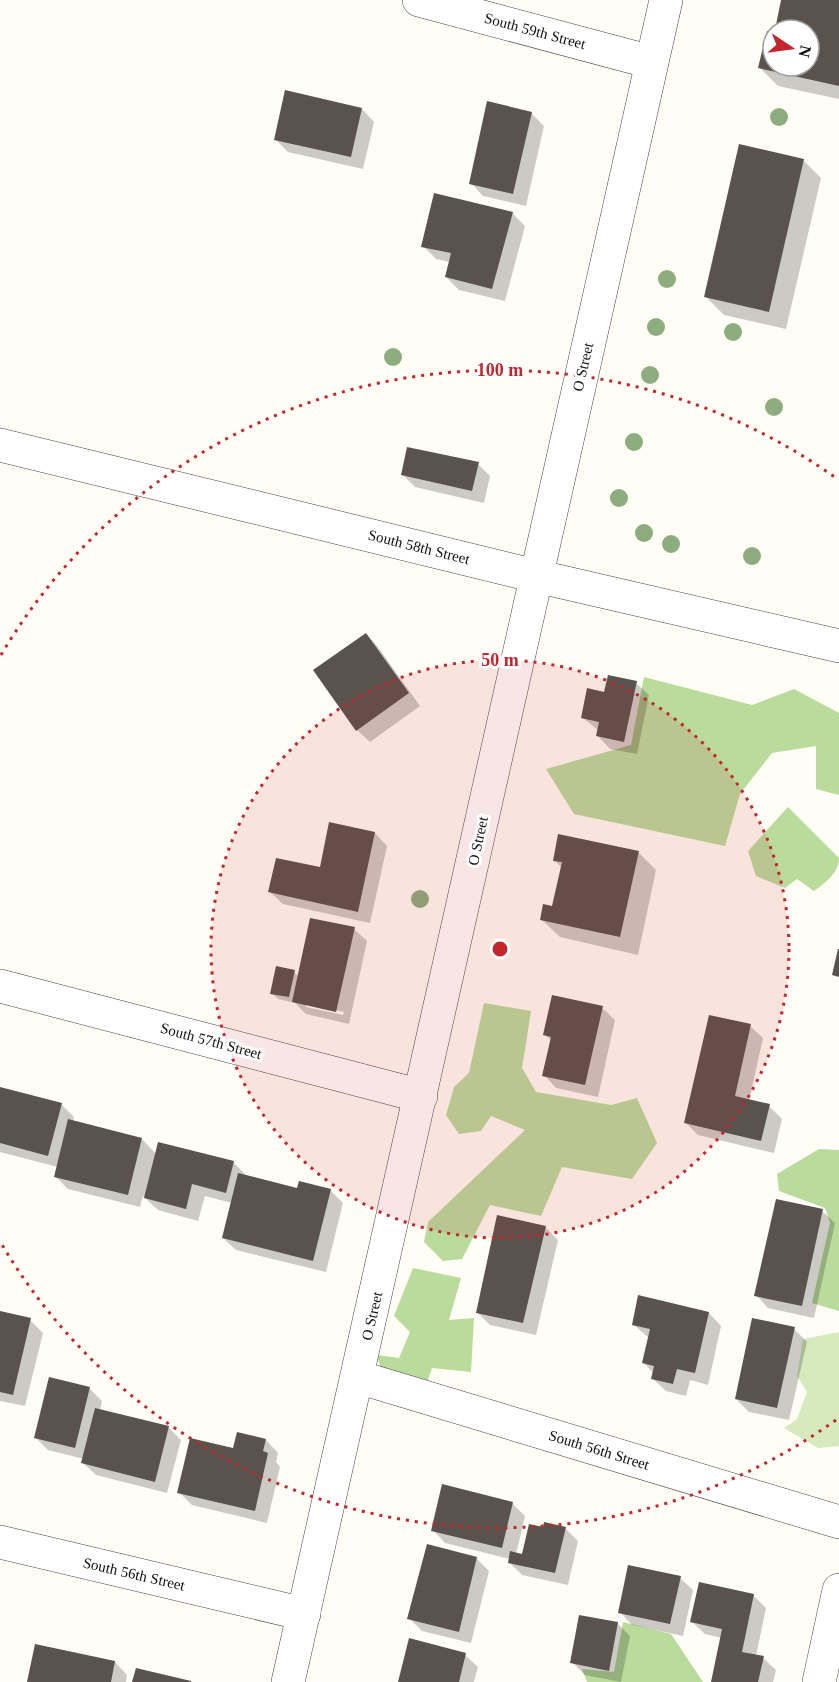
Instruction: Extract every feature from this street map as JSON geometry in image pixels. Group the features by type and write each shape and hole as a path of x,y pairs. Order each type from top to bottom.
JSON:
{"street":[{"name":"South 59th Street","path":"419,0 651,62"},
{"name":"O Street","path":"288,1682 666,0"},
{"name":"South 58th Street","path":"0,445 536,576 839,646"},
{"name":"South 57th Street","path":"0,986 421,1096"},
{"name":"South 56th Street","path":"358,1377 839,1522"},
{"name":"South 56th Street","path":"0,1542 304,1614"},
{"path":"819,1682 839,1590"}],"green space":[{"path":"644,677 752,705 794,689 839,713 839,795 816,789 816,746 772,753 740,794 725,846 574,814 546,769 631,745"},
{"path":"788,807 839,858 834,873 814,891 797,879 785,888 756,876 748,851"},
{"path":"484,1003 531,1011 522,1068 536,1092 611,1105 637,1098 657,1143 632,1179 562,1167 541,1216 490,1205 462,1259 443,1261 424,1242 428,1222 525,1130 491,1116 481,1131 459,1134 446,1115 454,1087 469,1073"},
{"path":"819,1149 839,1150 839,1311 812,1303 830,1223 825,1208 779,1191 777,1174"},
{"path":"413,1268 461,1278 449,1320 474,1318 471,1372 432,1368 425,1388 383,1378 377,1355 399,1358 410,1332 394,1316"},
{"path":"839,1332 839,1446 818,1448 784,1428 797,1419 807,1392 797,1376 803,1339"},
{"path":"623,1622 671,1634 703,1682 587,1682 582,1669 614,1672"}],"building":[{"path":"781,0 839,0 839,86 803,78 821,78 821,18 777,18"},
{"path":"285,90 362,108 351,157 274,140"},
{"path":"487,101 532,112 513,194 469,184"},
{"path":"739,144 804,159 769,312 704,297"},
{"path":"434,193 513,212 492,289 445,277 451,253 421,247"},
{"path":"407,447 479,462 472,491 401,475"},
{"path":"366,633 409,693 356,731 313,670"},
{"path":"608,675 637,681 624,742 596,736 599,722 581,718 587,688 604,692"},
{"path":"329,822 375,832 358,912 268,892 276,858 320,867"},
{"path":"558,834 639,851 620,937 540,920 543,904 552,906 562,862 553,861"},
{"path":"310,918 355,927 336,1012 292,1002"},
{"path":"839,949 839,977 832,975"},
{"path":"276,966 295,970 289,997 270,994"},
{"path":"552,995 603,1006 585,1085 542,1076 551,1037 543,1035"},
{"path":"709,1015 751,1024 735,1096 770,1104 761,1141 684,1123"},
{"path":"0,1087 62,1103 48,1156 0,1143"},
{"path":"68,1119 142,1138 128,1195 54,1177"},
{"path":"158,1142 234,1161 226,1193 192,1184 186,1209 144,1198"},
{"path":"238,1173 297,1188 299,1181 331,1189 313,1261 222,1238"},
{"path":"776,1199 823,1209 802,1306 754,1296"},
{"path":"497,1215 546,1226 523,1323 476,1313"},
{"path":"638,1295 709,1312 695,1373 677,1369 673,1384 651,1379 654,1366 642,1363 650,1329 632,1325"},
{"path":"0,1311 31,1318 13,1395 0,1392"},
{"path":"752,1318 795,1327 777,1408 735,1399"},
{"path":"49,1377 90,1387 75,1448 34,1438"},
{"path":"95,1408 169,1426 155,1482 81,1463"},
{"path":"237,1432 266,1439 263,1451 268,1453 255,1511 177,1493 190,1438 233,1448"},
{"path":"442,1484 513,1502 502,1548 431,1531"},
{"path":"544,1522 566,1527 555,1573 508,1563 510,1551 522,1554 529,1524 543,1527"},
{"path":"427,1544 477,1557 459,1632 407,1619"},
{"path":"628,1565 681,1576 670,1624 618,1613"},
{"path":"699,1582 754,1594 742,1652 764,1656 758,1682 711,1682 722,1629 690,1622"},
{"path":"579,1615 618,1622 609,1671 570,1663"},
{"path":"409,1638 466,1653 459,1682 398,1682"},
{"path":"35,1644 115,1661 111,1682 27,1682"},
{"path":"136,1668 191,1681 191,1682 132,1682"}]}
